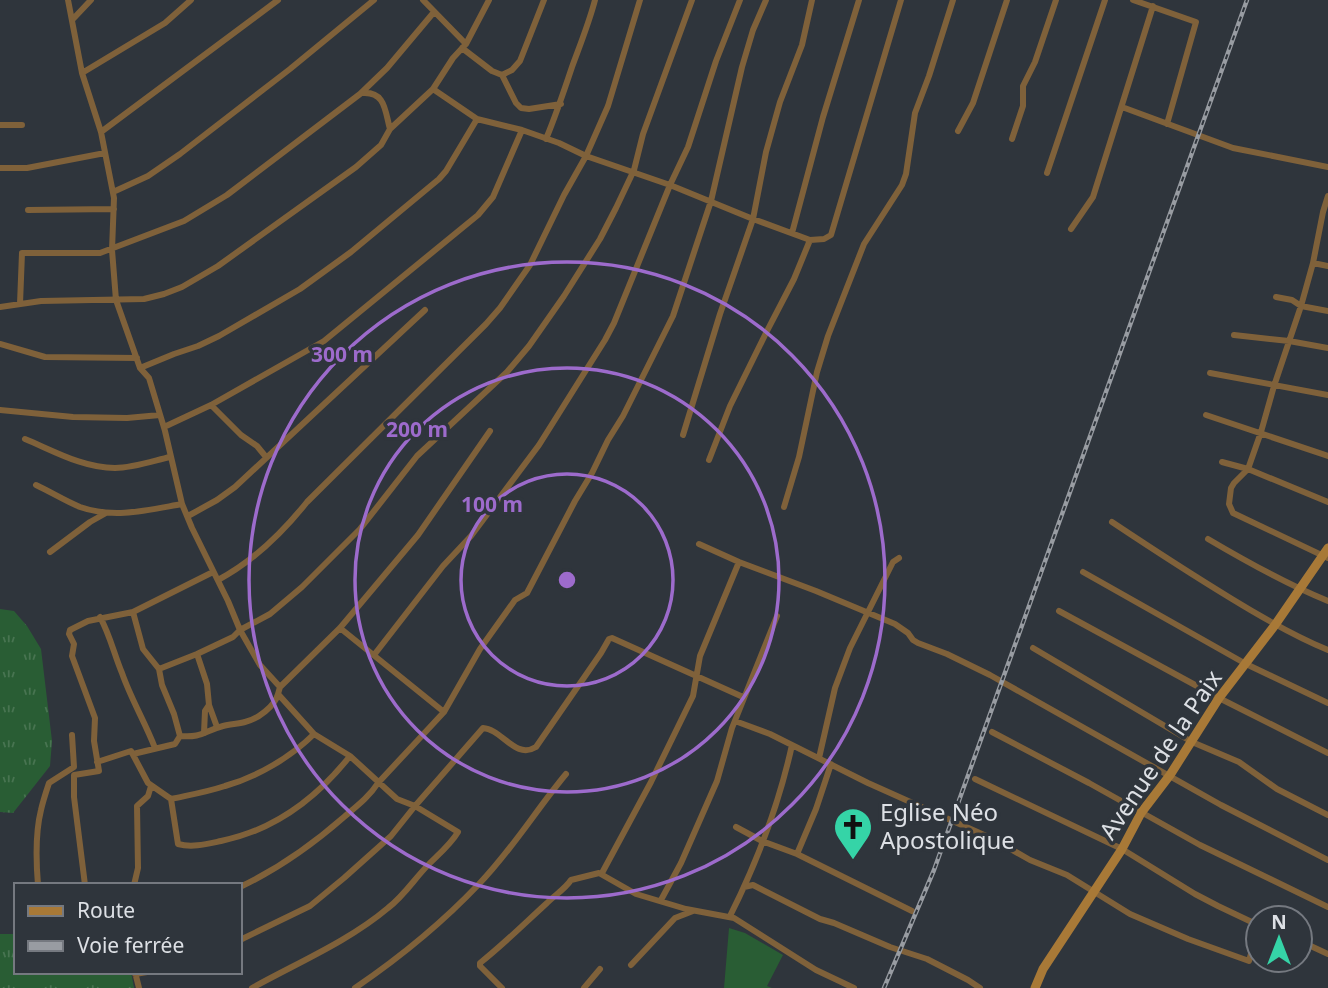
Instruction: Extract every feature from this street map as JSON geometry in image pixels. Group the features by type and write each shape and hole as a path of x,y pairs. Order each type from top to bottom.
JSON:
{"street":[{"path":"68,0 82,73 106,153 113,192 112,250 116,300 140,368 149,377 182,504 192,528 240,630 260,664 314,734 350,756 397,799 415,806 458,834 389,908 326,950 252,988"},
{"path":"72,19 91,0"},
{"path":"82,73 165,23 191,0"},
{"path":"100,132 278,0"},
{"path":"113,192 148,176 180,154 374,0"},
{"path":"423,0 464,46 492,71 502,75 516,103 522,108 561,104"},
{"path":"0,307 41,301 144,299 181,287 218,266 356,167 381,145 390,129 433,89 464,46 489,0"},
{"path":"502,75 512,70 520,61 544,0"},
{"path":"546,139 561,104 595,0"},
{"path":"218,580 237,570 289,524 307,502 493,316 530,265 586,156 608,106 640,0"},
{"path":"159,669 233,638 240,630 270,614 302,587 360,529 416,456 507,372 529,346 600,239 632,172 643,134 692,0"},
{"path":"374,655 443,566 471,536 539,445 614,323 688,147 716,61 740,0"},
{"path":"242,886 272,870 310,844 370,795 444,712 480,649 515,600 527,593 623,416 673,316 711,201 745,57 766,0"},
{"path":"683,435 720,314 753,219 766,152 780,102 804,38 812,0"},
{"path":"792,233 823,117 859,0"},
{"path":"433,89 477,119 522,130 810,240 824,239 831,234 901,0"},
{"path":"785,508 825,345 864,244 902,185 915,113 953,0"},
{"path":"958,131 973,103 1007,0"},
{"path":"1012,139 1023,106 1023,86 1035,62 1056,0"},
{"path":"1047,173 1105,0"},
{"path":"1133,0 1193,20 1196,24 1167,124"},
{"path":"1072,229 1093,197 1153,6"},
{"path":"20,304 22,253 100,253 184,221 227,195 360,93 387,68 434,12"},
{"path":"360,93 367,92 381,99 390,129"},
{"path":"1122,107 1220,144 1328,167"},
{"path":"140,368 219,336 300,289 351,252 439,179 477,119"},
{"path":"0,125 22,125"},
{"path":"164,427 211,405 324,341 478,215 493,197 522,130"},
{"path":"0,168 27,167 106,153"},
{"path":"1326,554 1233,513 1229,504 1231,488 1248,469 1261,432 1301,306 1328,196"},
{"path":"28,210 114,209"},
{"path":"709,460 730,407 794,279 810,240"},
{"path":"1313,263 1328,266"},
{"path":"1276,297 1292,300 1301,306 1328,311"},
{"path":"188,516 226,495 425,310"},
{"path":"1234,335 1328,348"},
{"path":"0,344 46,357 137,358"},
{"path":"1210,373 1328,395"},
{"path":"211,405 266,457"},
{"path":"0,410 73,417 127,418 160,415"},
{"path":"1206,415 1328,456"},
{"path":"180,736 194,737 217,727 247,722 276,702 279,691 340,628 418,535 490,432"},
{"path":"25,439 74,460 103,467 117,468 170,457"},
{"path":"1222,462 1248,469 1328,502"},
{"path":"36,485 79,506 118,513"},
{"path":"50,552 105,513 137,513 182,504"},
{"path":"1112,523 1275,625 1328,650"},
{"path":"1208,539 1299,589 1328,601"},
{"path":"699,544 895,624 918,643 990,675 1221,805 1328,860"},
{"name":"Avenue de la Paix","path":"1035,988 1042,969 1122,849 1141,813 1170,775 1219,698 1326,554"},
{"path":"819,758 835,688 850,648 893,562 899,558"},
{"path":"602,873 693,696 700,656 739,562"},
{"path":"38,883 37,838 40,811 49,783 74,771 99,771 94,741 95,718 72,656 74,644 70,630 100,617 133,611 213,572"},
{"path":"1083,572 1246,664 1328,703"},
{"path":"133,611 143,649 159,669 180,736 175,744 133,754"},
{"path":"1059,611 1219,698 1328,753"},
{"path":"100,617 109,633 122,675 155,748"},
{"path":"661,900 681,863 716,781 743,697 777,617"},
{"path":"340,628 444,712"},
{"path":"242,939 310,906 391,836 483,728 489,728 517,748 527,751 536,747 609,639 612,638 743,697"},
{"path":"1033,648 1192,742 1239,762 1277,789 1328,815"},
{"path":"197,654 217,727"},
{"path":"204,733 205,711 209,705"},
{"path":"735,721 759,729 868,783 993,839 1030,860 1067,875 1130,914 1244,959"},
{"path":"992,732 1200,845 1328,907"},
{"path":"97,762 131,751 151,786 171,799 226,786 248,777 281,761 314,734"},
{"path":"72,735 74,797 85,883"},
{"path":"730,916 744,887 784,781 792,745"},
{"path":"171,799 178,844 204,845 243,836 275,822 310,799 350,756"},
{"path":"797,854 831,764"},
{"path":"355,988 384,968 479,884 566,774"},
{"path":"975,779 1122,849 1195,894 1244,918"},
{"path":"134,883 138,868 136,806 148,796 151,786"},
{"path":"736,827 912,911"},
{"path":"502,988 480,963 571,880 602,873 636,894 695,911 730,916 816,970 853,988"},
{"path":"744,887 755,886 820,919 927,960 979,988"},
{"path":"631,965 675,918 695,911"},
{"path":"584,988 600,970"}],"green space":[{"path":"0,609 14,611 41,649 52,741 50,766 13,813 0,812"},
{"path":"729,928 745,933 783,955 767,986 772,988 724,988"},
{"path":"0,934 14,934 14,974 131,974 134,988 0,988"}],"railway":[{"path":"884,988 934,870 1247,0"}],"place":[{"name":"Eglise Néo Apostolique","path":"853,861"}]}
